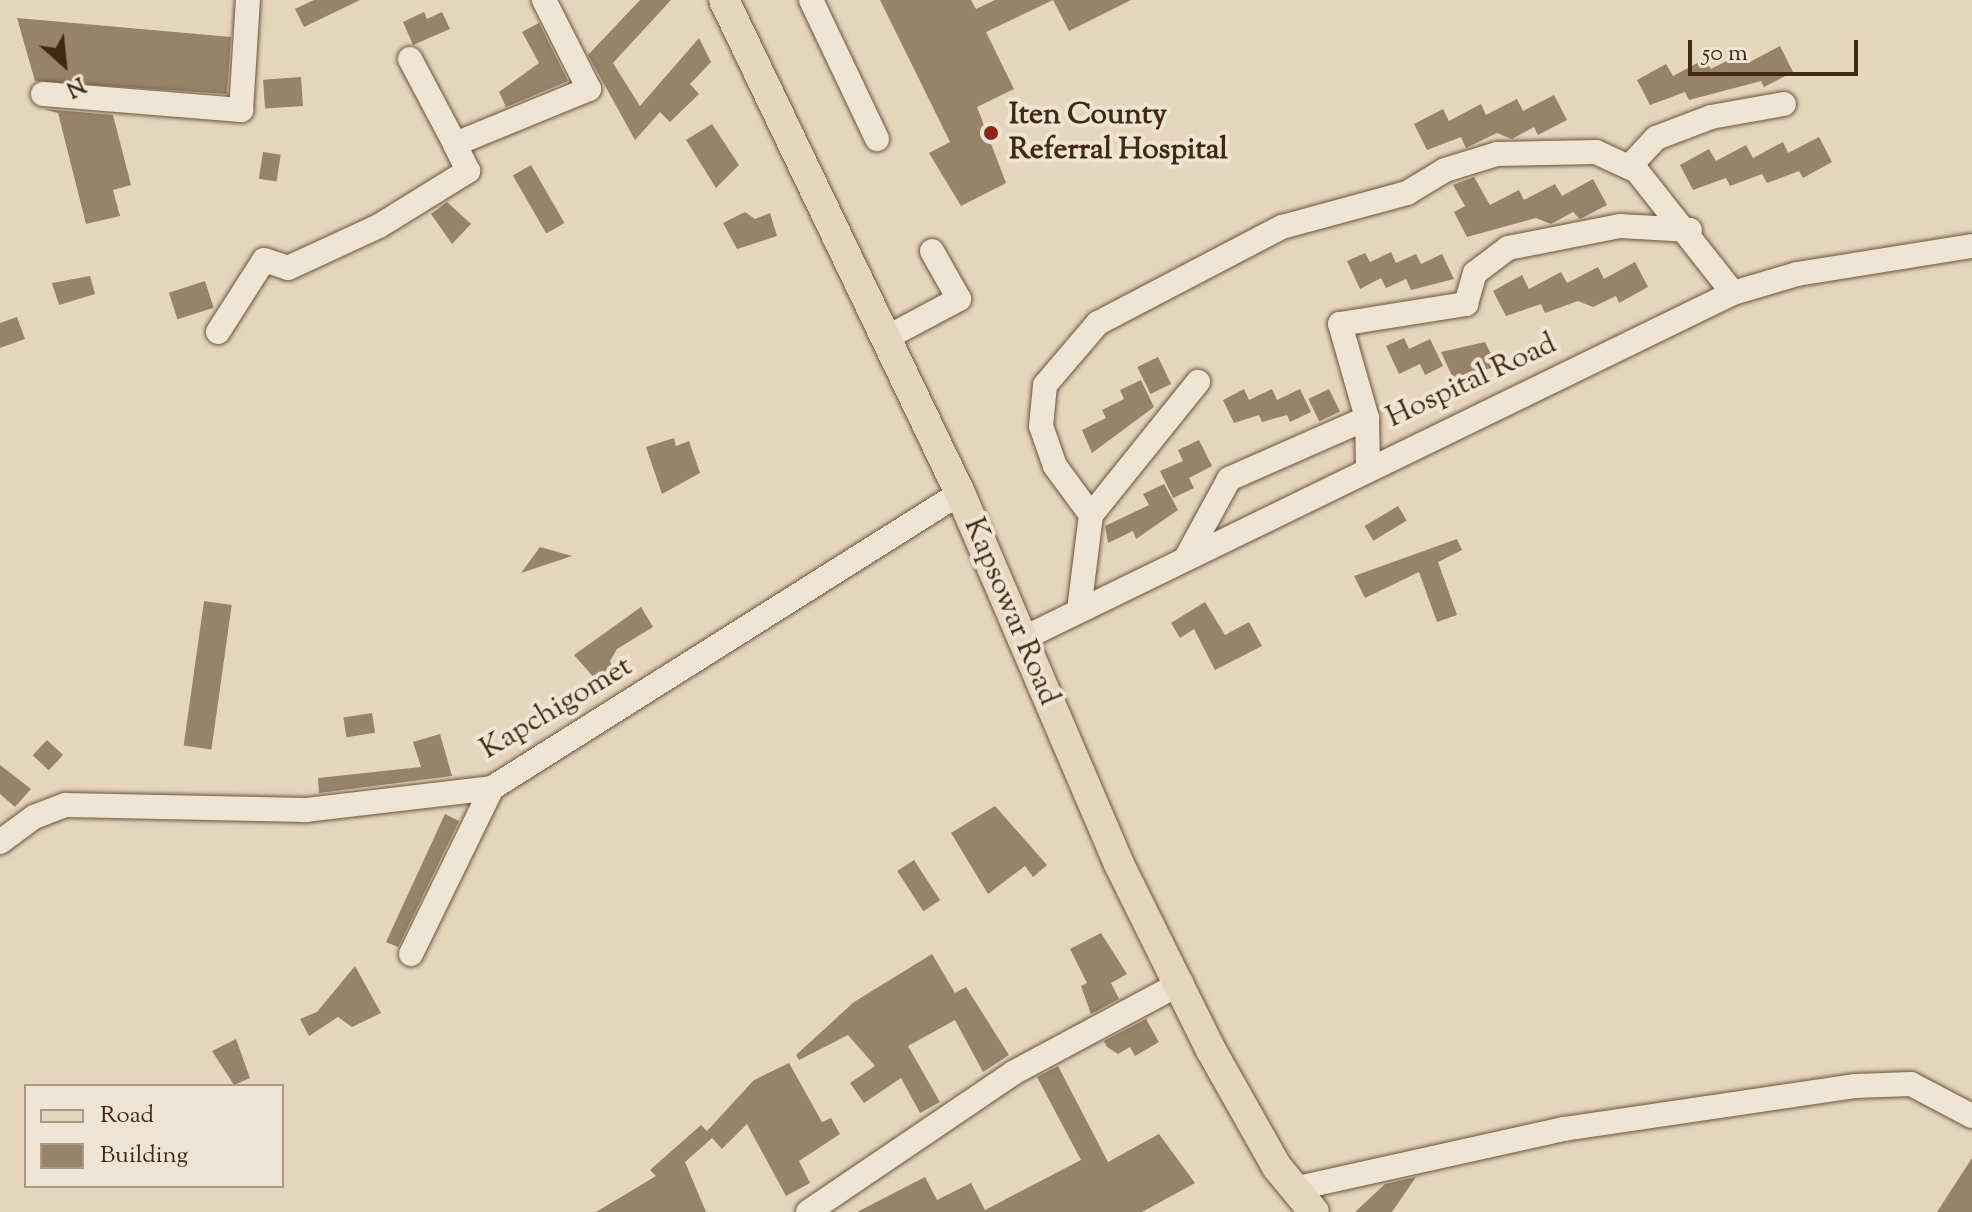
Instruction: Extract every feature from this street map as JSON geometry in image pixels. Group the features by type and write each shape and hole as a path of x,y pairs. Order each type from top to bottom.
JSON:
{"main road":[{"name":"Kapsowar Road","path":"724,0 960,493 1020,640 1181,983 1293,1189 1314,1212"}],"street":[{"path":"43,94 241,110 248,0"},
{"path":"455,144 589,89 544,0"},
{"path":"811,0 877,139"},
{"path":"218,332 264,260 288,268 468,171 410,59"},
{"path":"1629,167 1656,138 1711,117 1784,104"},
{"path":"1091,515 1055,466 1041,426 1045,385 1098,323 1282,227 1407,193 1445,170 1497,154 1552,148 1596,152 1629,167 1690,230 1733,293"},
{"path":"1368,465 1367,418 1340,324 1466,304 1475,273 1508,248 1620,226 1690,230"},
{"name":"Hospital Road","path":"1020,640 1368,465 1733,293 1797,274 1972,246"},
{"path":"886,338 959,299 932,251"},
{"path":"1079,610 1091,515 1198,382"},
{"path":"1186,558 1229,479 1367,418"},
{"name":"Kapchigomet","path":"0,842 34,817 66,805 306,810 492,788 960,493"},
{"path":"411,954 492,788"},
{"path":"808,1212 1013,1073 1181,983"},
{"path":"1293,1189 1564,1129 1856,1086 1911,1084 1972,1116"}],"building":[{"path":"314,0 360,0 304,27 295,9"},
{"path":"640,0 671,0 613,63 640,106 699,38 711,62 690,84 699,94 670,122 660,112 635,140 588,55"},
{"path":"880,0 971,0 976,9 995,0 1053,0 986,32 1014,89 977,107 1006,183 961,206 929,153 950,142"},
{"path":"1053,0 1131,0 1069,31"},
{"path":"424,12 427,19 442,12 450,29 413,45 403,22"},
{"path":"17,18 231,37 227,94 35,81"},
{"path":"539,23 568,81 506,107 499,92 539,63 522,32"},
{"path":"1780,46 1793,72 1764,87 1761,81 1689,100 1685,92 1650,105 1637,80 1666,64 1673,76 1705,59 1711,69 1742,53 1748,63"},
{"path":"301,77 303,106 265,109 263,80"},
{"path":"1554,95 1567,120 1538,135 1534,127 1512,139 1497,133 1466,148 1461,137 1427,150 1414,124 1443,109 1449,121 1481,104 1486,115 1517,99 1523,111"},
{"path":"43,109 113,115 131,185 113,190 120,216 86,224 58,113"},
{"path":"712,124 739,165 716,188 686,140"},
{"path":"1819,137 1832,162 1803,178 1799,171 1767,183 1762,174 1730,186 1726,178 1693,190 1680,165 1709,149 1716,161 1746,145 1753,158 1783,142 1788,153"},
{"path":"263,152 281,155 277,181 259,179"},
{"path":"531,165 564,223 546,234 513,176"},
{"path":"1474,177 1490,205 1519,190 1524,200 1555,184 1562,196 1593,179 1607,205 1580,219 1573,212 1551,224 1536,218 1467,237 1454,212 1465,206 1453,185"},
{"path":"447,202 471,224 452,244 431,214"},
{"path":"745,212 755,219 770,213 777,236 737,249 723,223"},
{"path":"1391,252 1396,263 1416,254 1421,264 1442,254 1454,279 1411,290 1406,279 1386,288 1381,278 1360,289 1347,261 1365,253 1370,262"},
{"path":"1635,262 1648,287 1619,303 1616,296 1593,307 1578,301 1545,313 1541,304 1506,316 1493,291 1522,275 1529,289 1561,272 1567,283 1598,267 1604,279"},
{"path":"90,276 95,294 59,305 52,283"},
{"path":"205,281 214,308 178,319 169,293"},
{"path":"17,317 25,339 0,348 0,323"},
{"path":"1404,338 1409,349 1430,339 1443,366 1425,375 1420,364 1399,374 1386,346"},
{"path":"1485,342 1497,366 1454,380 1441,352"},
{"path":"1158,357 1171,384 1150,394 1137,367"},
{"path":"1141,380 1154,407 1092,453 1082,430 1106,418 1102,410 1124,399 1120,390"},
{"path":"1244,389 1249,400 1272,389 1277,400 1300,389 1311,412 1290,422 1287,415 1262,422 1259,415 1234,423 1223,400"},
{"path":"1329,389 1340,411 1319,422 1308,399"},
{"path":"674,438 676,446 689,441 700,473 662,494 646,447"},
{"path":"1199,440 1212,466 1189,478 1194,488 1173,498 1160,471 1183,461 1178,450"},
{"path":"1164,484 1178,510 1136,539 1133,531 1108,543 1105,526 1149,505 1143,494"},
{"path":"1398,506 1407,521 1373,541 1365,526"},
{"path":"1457,539 1462,550 1438,562 1457,615 1437,622 1419,572 1365,598 1354,576"},
{"path":"540,547 572,556 521,573"},
{"path":"204,601 232,605 211,749 184,746"},
{"path":"1205,602 1225,635 1249,622 1262,646 1215,670 1194,629 1180,638 1171,623"},
{"path":"641,607 653,627 617,649 610,661 620,680 604,689 574,655"},
{"path":"372,713 375,733 346,737 343,718"},
{"path":"440,734 452,776 319,793 318,778 421,767 413,742"},
{"path":"47,740 63,755 49,770 33,755"},
{"path":"0,765 31,789 15,807 0,794"},
{"path":"995,806 1047,865 1033,877 1025,866 988,894 951,833"},
{"path":"445,814 459,821 398,947 386,942"},
{"path":"914,860 940,900 923,911 897,871"},
{"path":"1101,933 1127,974 1111,983 1119,999 1091,1014 1081,986 1087,983 1070,949"},
{"path":"932,954 955,993 966,987 1009,1055 983,1072 955,1020 908,1046 940,1102 920,1113 901,1078 864,1103 850,1083 875,1066 848,1035 799,1060 796,1055 854,1002"},
{"path":"355,966 381,1013 352,1027 338,1017 309,1036 300,1019 317,1012"},
{"path":"1146,1019 1159,1042 1135,1056 1130,1047 1118,1054 1107,1047 1104,1041"},
{"path":"236,1039 250,1078 233,1084 212,1051"},
{"path":"789,1063 822,1122 831,1118 840,1134 799,1161 810,1183 786,1196 747,1124 722,1149 712,1138 685,1162 706,1212 596,1212 656,1176 650,1170 701,1125 707,1131 754,1080"},
{"path":"1058,1066 1108,1162 1159,1134 1195,1183 1142,1212 857,1212 925,1177 937,1200 971,1183 985,1210 1081,1160 1037,1077"},
{"path":"1972,1158 1972,1212 1937,1212"},
{"path":"1416,1177 1392,1212 1355,1212 1385,1184"}],"place":[{"name":"Iten County Referral Hospital","path":"991,133"}]}
